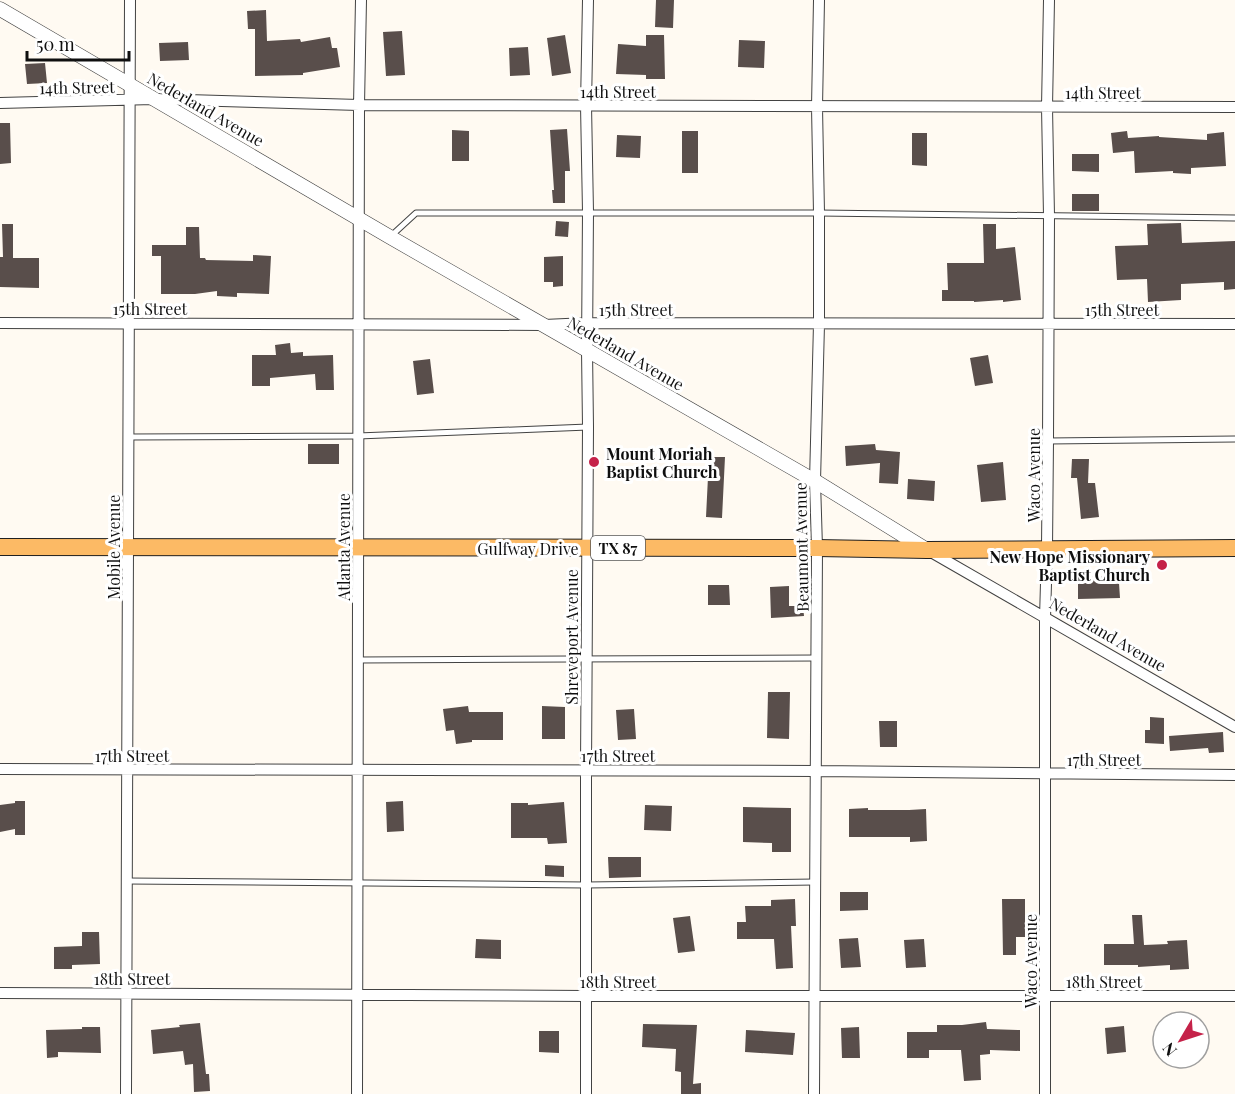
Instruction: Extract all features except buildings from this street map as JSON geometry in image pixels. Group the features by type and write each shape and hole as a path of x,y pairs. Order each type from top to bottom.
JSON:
{"main road":[{"name":"Gulfway Drive","path":"0,547 1235,549"}],"street":[{"name":"Mobile Avenue","path":"126,1094 130,0"},
{"name":"Atlanta Avenue","path":"357,1094 358,105 361,0"},
{"name":"Shreveport Avenue","path":"586,1094 588,212 586,105 588,0"},
{"name":"Beaumont Avenue","path":"814,1094 817,771 815,481 819,324 817,107 819,0"},
{"name":"Waco Avenue","path":"1045,1094 1049,0"},
{"name":"Nederland Avenue","path":"0,9 1235,727"},
{"name":"14th Street","path":"0,104 153,99 358,105 1235,107"},
{"name":"15th Street","path":"0,323 1235,324"},
{"name":"17th Street","path":"0,770 586,770 1235,775"},
{"name":"18th Street","path":"0,993 1235,996"}],"lane":[{"path":"390,237 416,213 819,213 1235,218"},
{"path":"129,437 358,436 588,427"},
{"path":"1048,441 1235,439"},
{"path":"358,660 817,658"},
{"path":"127,881 586,885 816,882"}],"place":[{"name":"Mount Moriah Baptist Church","path":"594,462"},
{"name":"New Hope Missionary Baptist Church","path":"1162,565"}]}
